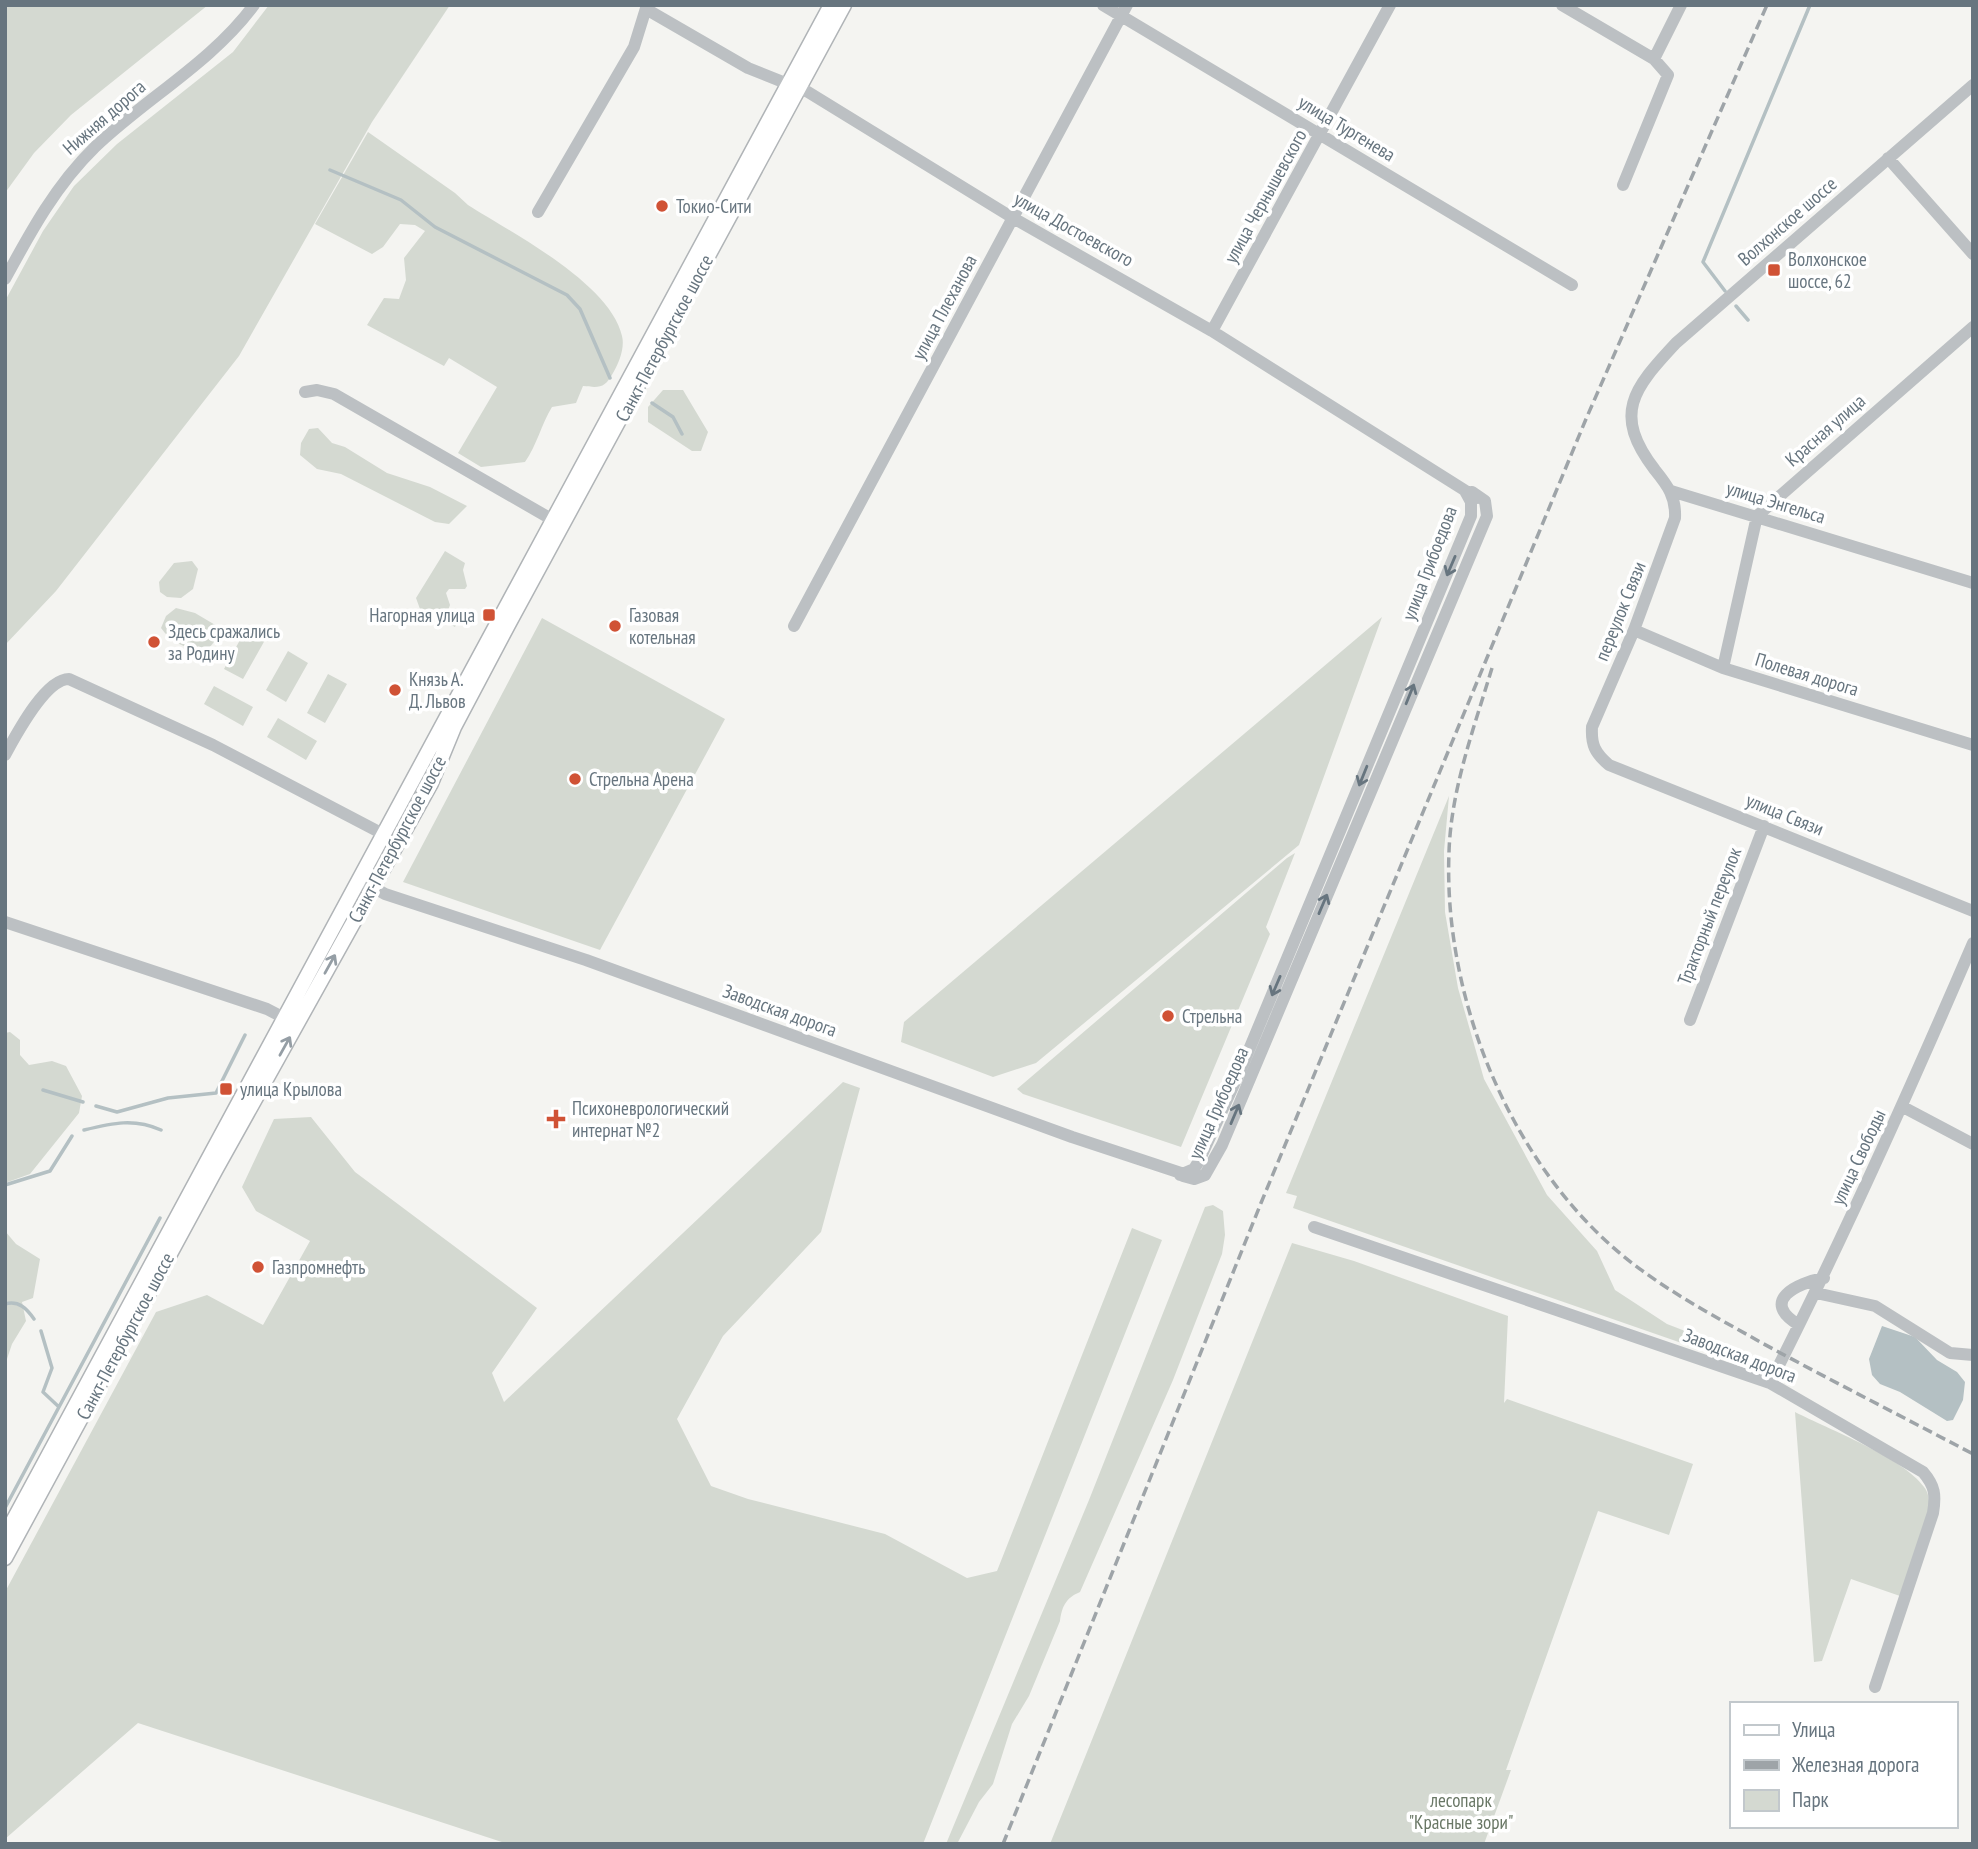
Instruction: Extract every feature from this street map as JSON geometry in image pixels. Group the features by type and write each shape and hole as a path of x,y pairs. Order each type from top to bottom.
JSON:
{"main road":[{"name":"Санкт-Петербургское шоссе","path":"5,1558 431,782 454,727 793,87 831,5"},
{"name":"Санкт-Петербургское шоссе","path":"5,1536 283,1016 553,520 793,87 844,5"}],"street":[{"name":"Нижняя дорога","path":"5,279 43,211 67,176 97,145 212,51 254,5"},
{"name":"улица Тургенева","path":"1103,5 1124,11 1321,135 1572,285"},
{"name":"улица Чернышевского","path":"1212,331 1390,5"},
{"path":"1562,5 1654,59 1668,75 1623,185"},
{"path":"1654,59 1681,5"},
{"name":"улица Достоевского","path":"646,7 748,68 808,92 1013,218 1212,331 1477,498"},
{"path":"538,212 634,47 646,7"},
{"name":"улица Плеханова","path":"794,626 1124,11"},
{"name":"Волхонское шоссе","path":"1671,491 1632,433 1632,410 1654,367 1676,343 1973,85"},
{"path":"1888,158 1973,254"},
{"name":"Красная улица","path":"1757,516 1973,327"},
{"path":"305,392 317,390 334,394 553,520"},
{"name":"улица Грибоедова","path":"1185,1175 1194,1169 1199,1161 1241,1069 1461,541 1472,509 1463,488"},
{"name":"улица Энгельса","path":"1671,491 1973,583"},
{"name":"переулок Связи","path":"1591,743 1592,727 1671,536 1676,503 1671,491"},
{"path":"1723,667 1757,516"},
{"name":"Полевая дорога","path":"1634,630 1723,667 1973,745"},
{"path":"5,755 26,719 43,697 59,681 69,679 213,745 383,834"},
{"name":"улица Связи","path":"1591,743 1597,755 1609,765 1973,911"},
{"name":"Тракторный переулок","path":"1690,1020 1764,826"},
{"name":"Заводская дорога","path":"358,879 394,897 586,960 1185,1175"},
{"path":"5,922 283,1016 297,1024"},
{"name":"улица Свободы","path":"1770,1383 1824,1278 1903,1107 1973,943"},
{"path":"1903,1107 1973,1144"},
{"name":"Заводская дорога","path":"1314,1227 1770,1383 1912,1465 1933,1483 1936,1496 1933,1513 1875,1687"},
{"path":"1799,1325 1786,1315 1783,1298 1787,1291 1796,1285 1824,1278"},
{"path":"1816,1293 1875,1306 1950,1353 1973,1355"}],"green space":[{"path":"5,5 208,5 71,115 34,153 5,193"},
{"path":"269,5 450,5 372,122 239,356 56,591 5,645 5,301 43,231 74,186 117,144 233,52"},
{"path":"368,132 468,205 557,261 599,297 614,316 623,345 610,378 601,386 583,386 576,403 552,407 525,462 481,467 458,453 497,387 449,358 444,366 367,325 384,298 399,299 406,280 404,258 425,231 415,225 400,224 383,247 372,254 315,224"},
{"path":"663,390 683,390 708,432 701,451 692,451 648,422 648,407"},
{"path":"318,428 332,443 345,447 387,473 430,487 467,506 449,524 435,522 341,474 317,469 300,455 301,443 309,429"},
{"path":"445,551 465,563 463,570 467,586 465,589 449,589 446,593 450,605 446,616 457,622 455,627 420,609 416,598"},
{"path":"192,561 198,569 193,589 181,598 167,597 160,592 159,582 174,563"},
{"path":"176,608 195,613 217,626 214,642 202,652 179,644 161,628 166,616"},
{"path":"1382,617 1299,845 1036,1063 993,1077 901,1042 904,1022"},
{"name":"Стрельна Арена","path":"542,618 725,719 600,950 403,882"},
{"path":"246,629 265,640 243,679 224,669"},
{"path":"288,651 308,663 286,702 266,690"},
{"path":"328,674 347,684 325,723 307,713"},
{"path":"214,686 253,707 243,726 204,704"},
{"path":"278,718 317,741 306,760 267,737"},
{"path":"1449,796 1444,851 1445,912 1458,988 1484,1079 1547,1195 1597,1251 1615,1290 1667,1324 1724,1346 1719,1356 1293,1208 1297,1196 1286,1193"},
{"name":"Стрельна","path":"1295,853 1266,927 1270,934 1181,1147 1023,1094 1017,1089 1287,858"},
{"path":"10,1032 20,1040 20,1055 29,1065 52,1061 66,1066 82,1096 79,1113 30,1174 5,1183 5,1033"},
{"path":"843,1082 860,1088 821,1232 723,1336 677,1419 711,1486 748,1499 885,1534 967,1578 997,1571 1132,1228 1162,1240 923,1844 508,1844 138,1723 5,1839 5,1592 156,1312 207,1295 263,1325 310,1241 256,1211 242,1187 274,1119 311,1117 355,1172 537,1308 492,1373 504,1402"},
{"path":"1213,1205 1223,1211 1225,1235 1222,1254 1173,1380 1080,1592 1071,1597 1064,1607 1029,1696 1012,1724 993,1784 979,1802 957,1844 946,1844 1089,1500 1205,1207"},
{"path":"5,1231 16,1244 40,1259 33,1298 22,1302 26,1321 12,1344 5,1365"},
{"name":"лесопарк \"Красные зори\"","path":"1292,1243 1354,1261 1508,1316 1504,1403 1507,1399 1693,1464 1669,1535 1598,1511 1506,1770 1511,1770 1484,1844 1050,1844"},
{"path":"1795,1412 1900,1465 1924,1487 1929,1499 1929,1513 1900,1596 1851,1579 1822,1661 1814,1662"}],"shaded area":[{"path":"1882,1326 1915,1337 1937,1360 1957,1372 1965,1382 1963,1400 1953,1420 1947,1421 1900,1392 1880,1384 1872,1375 1869,1359"}],"waterway":[{"path":"1725,291 1703,262 1810,5"},
{"path":"330,170 401,200 435,227 567,295 580,309 610,378"},
{"path":"1736,306 1748,320"},
{"path":"652,403 673,417 682,434"},
{"path":"96,1106 117,1112 168,1098 216,1093 245,1035"},
{"path":"43,1090 83,1102"},
{"path":"84,1130 123,1123 142,1124 161,1130"},
{"path":"5,1185 50,1171 72,1136"},
{"path":"5,1508 160,1218"},
{"path":"5,1304 18,1304 34,1319"},
{"path":"41,1331 52,1368 43,1392 59,1407"}],"railway":[{"path":"1003,1844 1261,1203 1586,419 1767,5"},
{"path":"1492,668 1464,759 1454,805 1449,852 1450,909 1458,966 1473,1023 1494,1079 1520,1132 1552,1181 1590,1225 1647,1274 1762,1343 1973,1454"}],"place":[{"name":"Токио-Сити","path":"662,206"},
{"name":"Волхонское шоссе, 62","path":"1774,270"},
{"name":"Нагорная улица","path":"489,615"},
{"name":"Газовая котельная","path":"615,626"},
{"name":"Здесь сражались за Родину","path":"154,642"},
{"name":"Князь А. Д. Львов","path":"395,690"},
{"name":"Стрельна Арена","path":"575,779"},
{"name":"Стрельна","path":"1168,1016"},
{"name":"улица Крылова","path":"226,1089"},
{"name":"Психоневрологический интернат №2","path":"556,1119"},
{"name":"Газпромнефть","path":"258,1267"}]}
